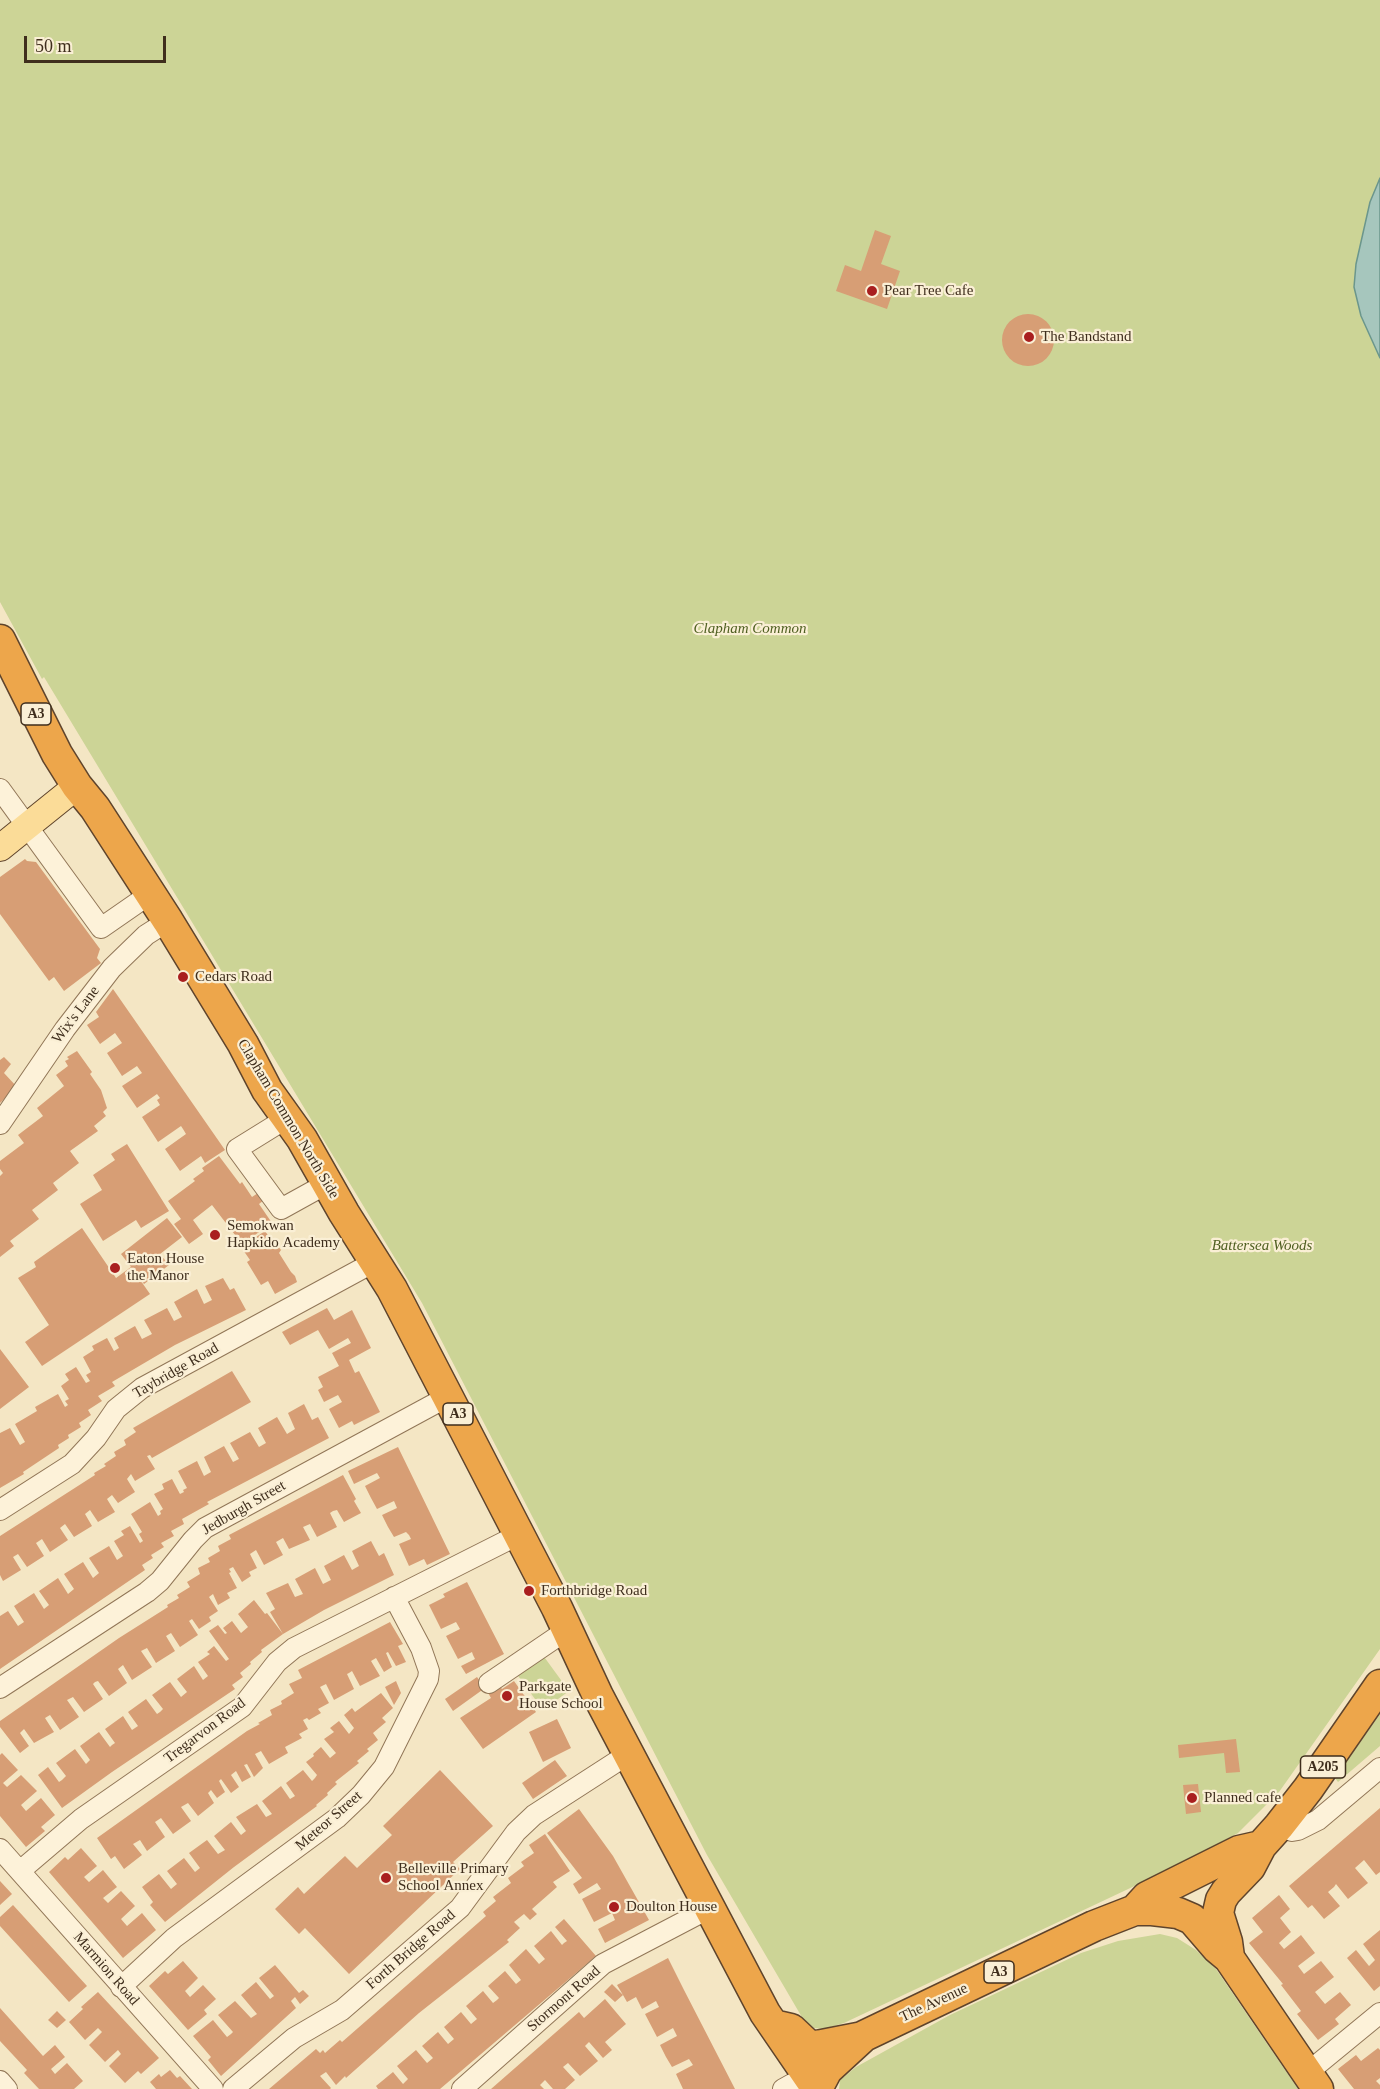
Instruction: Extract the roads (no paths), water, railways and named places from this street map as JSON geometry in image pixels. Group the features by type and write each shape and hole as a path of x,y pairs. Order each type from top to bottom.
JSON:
{"highway":[{"name":"Clapham Common North Side","path":"0,642 8,675 77,786 95,808 168,921 243,1044 267,1090 302,1139 344,1213 376,1261 414,1329 520,1534 598,1696 772,2024 800,2088"},
{"name":"A205","path":"1229,1958 1227,1942 1218,1913 1221,1900 1250,1866 1270,1836 1308,1789 1380,1685"},
{"path":"1135,1910 1147,1897 1270,1836"},
{"name":"A3","path":"1135,1910 1178,1913 1192,1919 1217,1948 1229,1958 1312,2081"},
{"name":"The Avenue","path":"800,2088 827,2070 864,2037 1094,1926 1135,1910"},
{"name":"A3","path":"772,2024 790,2029 808,2045 817,2046 864,2037"}],"main road":[{"path":"0,848 77,786"}],"street":[{"path":"0,789 101,928 150,894"},
{"name":"Wix's Lane","path":"0,1124 65,1029 107,975 137,942 168,921"},
{"path":"287,1118 237,1149 281,1209 328,1183"},
{"name":"Taybridge Road","path":"0,1510 72,1464 96,1438 116,1409 142,1388 376,1261"},
{"name":"Jedburgh Street","path":"0,1688 147,1592 160,1581 205,1528 449,1396"},
{"name":"Tregarvon Road","path":"20,1871 81,1819 242,1707 285,1654 520,1534"},
{"name":"Meteor Street","path":"121,1987 174,1938 337,1818 361,1795 384,1767 428,1679 429,1671 421,1648 393,1597"},
{"path":"489,1683 567,1630"},
{"name":"Forth Bridge Road","path":"233,2089 294,2038 342,2010 460,1908 516,1832 534,1815 630,1753"},
{"path":"1270,1836 1298,1830 1318,1820 1380,1768"},
{"name":"Marmion Road","path":"0,1849 213,2089"},
{"name":"Stormont Road","path":"462,2089 603,1964 710,1908"},
{"path":"1312,2081 1380,2013"},
{"path":"0,2081 7,2089"}],"water":[{"path":"1380,178 1380,358 1361,316 1354,287 1356,264 1370,202"}],"place":[{"name":"Pear Tree Cafe","path":"872,291"},
{"name":"The Bandstand","path":"1029,337"},
{"name":"Cedars Road","path":"183,977"},
{"name":"Semokwan Hapkido Academy","path":"215,1235"},
{"name":"Eaton House the Manor","path":"115,1268"},
{"name":"Forthbridge Road","path":"529,1591"},
{"name":"Parkgate House School","path":"507,1696"},
{"name":"Planned cafe","path":"1192,1798"},
{"name":"Belleville Primary School Annex","path":"386,1878"},
{"name":"Doulton House","path":"614,1907"}],"park label":[{"name":"Clapham Common","path":"750,629"},
{"name":"Battersea Woods","path":"1262,1246"}]}
